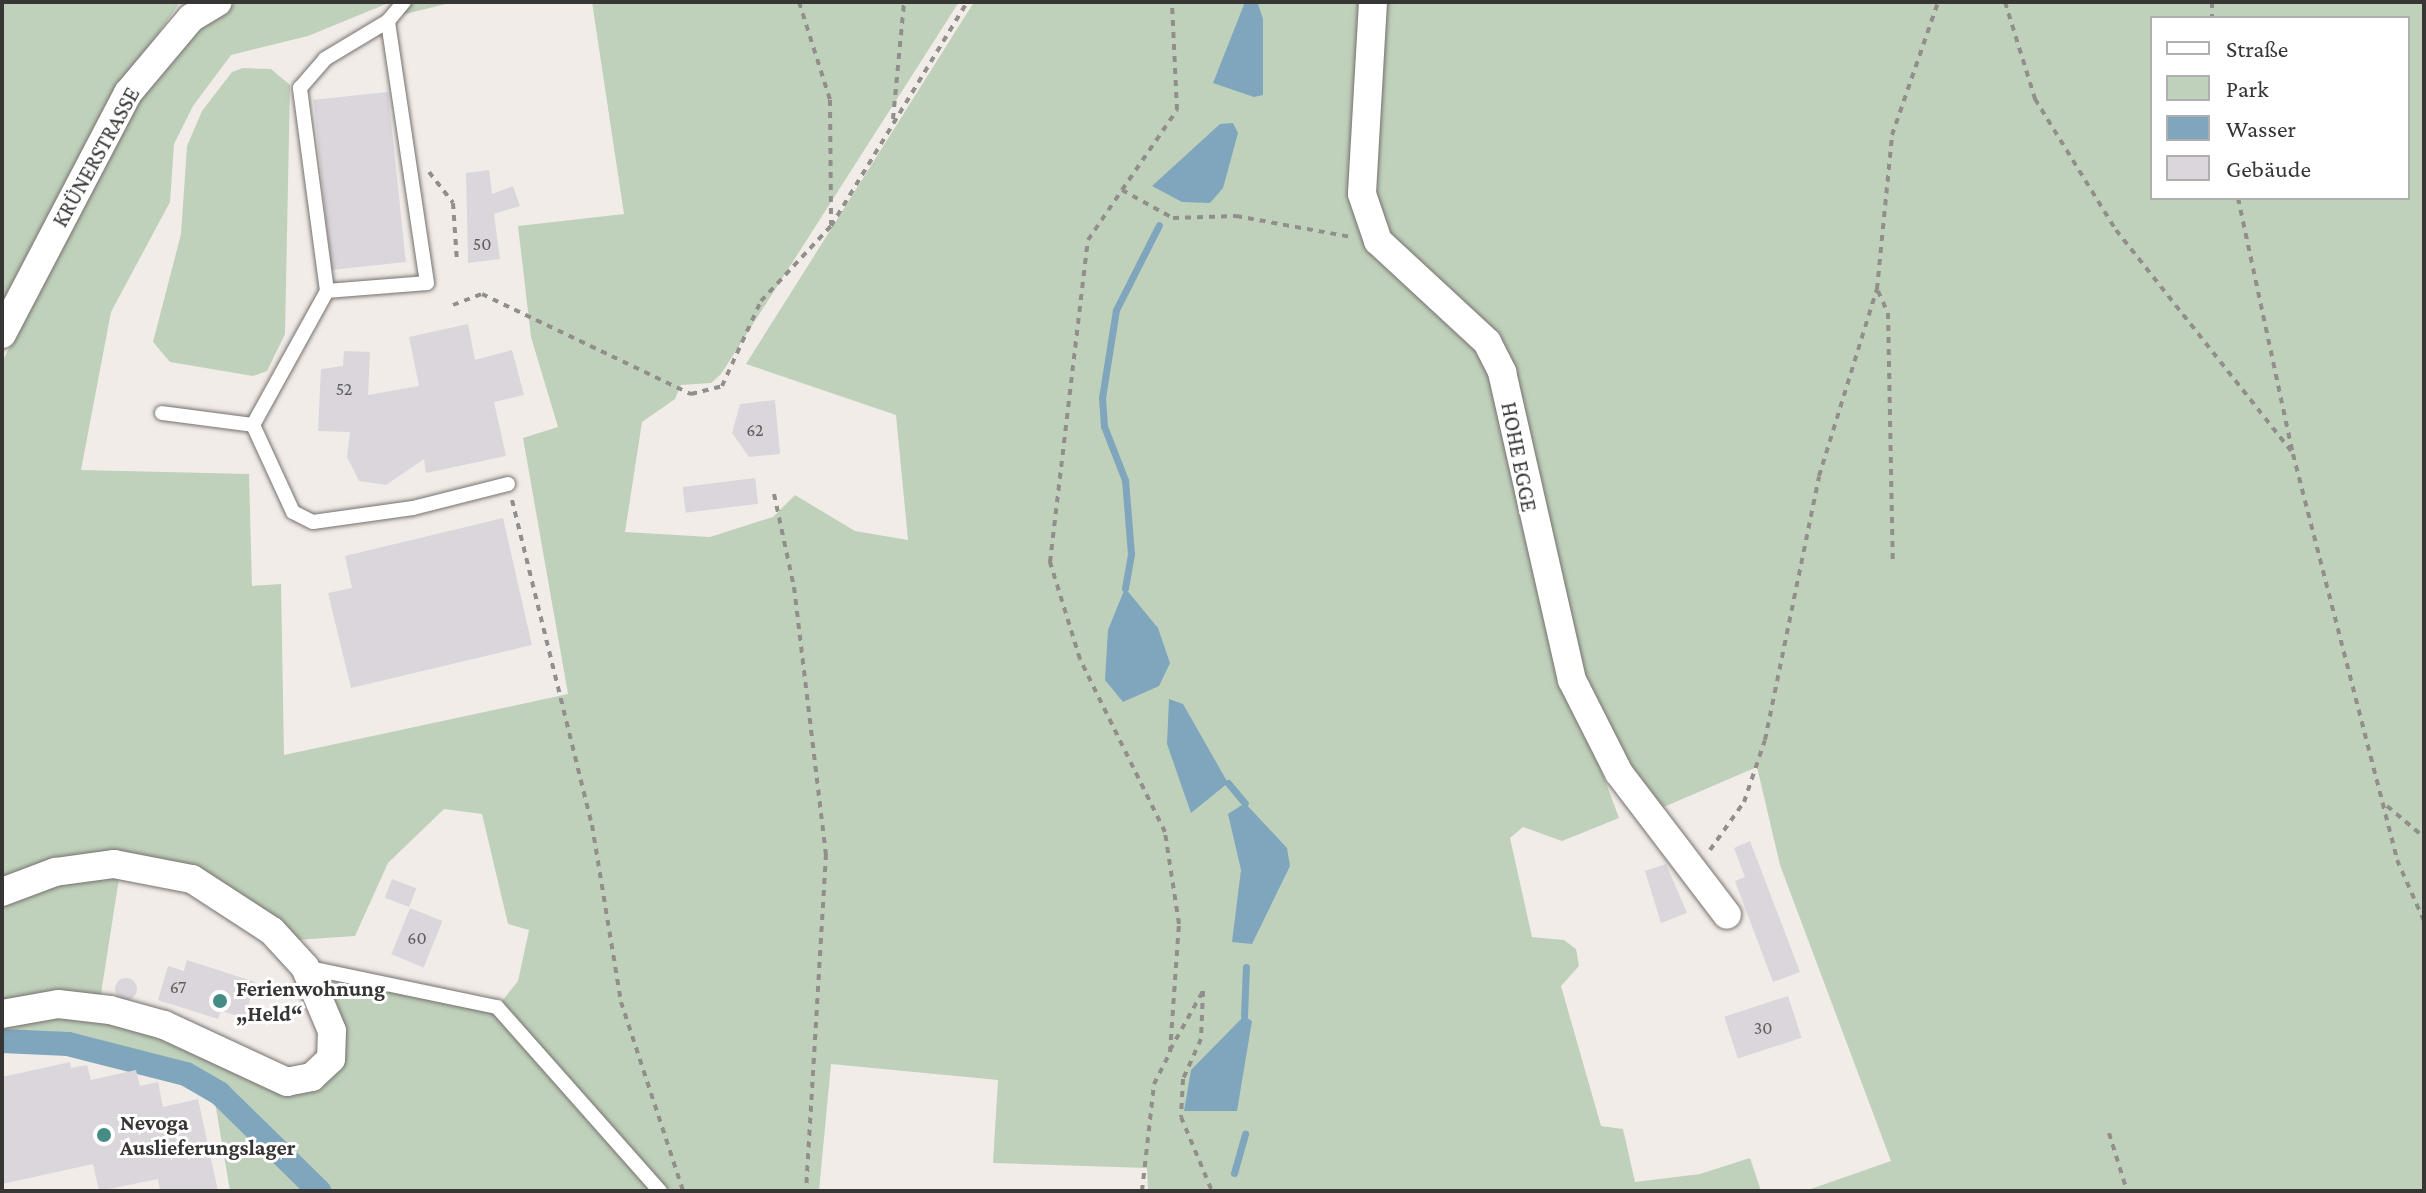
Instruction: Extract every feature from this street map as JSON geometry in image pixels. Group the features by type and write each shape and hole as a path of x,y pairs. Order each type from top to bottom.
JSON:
{"street":[{"name":"KRÜNERSTRASSE","path":"2,334 128,93 191,18 218,2"},
{"name":"HOHE EGGE","path":"1373,2 1362,194 1378,241 1487,342 1502,372 1572,680 1619,773 1727,915"},
{"path":"2,892 55,872 114,864 192,879 272,931 305,967 332,1031 331,1059 312,1077 287,1082 164,1025 110,1010 58,1004 2,1014"}],"lane":[{"path":"253,425 327,291 300,88 325,59 388,21 404,2"},
{"path":"327,291 427,283 388,21"},
{"path":"162,413 253,425"},
{"path":"253,425 293,512 313,522 413,508 508,484"},
{"path":"305,967 497,1007 660,1191"}],"path":[{"path":"799,2 830,100 831,226"},
{"path":"893,122 904,2"},
{"path":"453,305 482,294 691,394 722,386 761,301 831,226 967,2"},
{"path":"1170,1052 1179,924 1165,832 1080,659 1050,562 1088,240 1177,110 1172,2"},
{"path":"1693,874 1744,802 1765,740 1819,476 1877,289 1892,135 1938,2"},
{"path":"2005,2 2035,99 2116,230 2293,454"},
{"path":"406,142 453,203 457,262"},
{"path":"1122,190 1173,218 1236,216 1378,241"},
{"path":"2238,200 2293,454 2397,860 2424,921"},
{"path":"1877,289 1888,313 1893,564"},
{"path":"508,484 592,825 621,1002 683,1191"},
{"path":"774,494 794,587 826,854 806,1191"},
{"path":"2385,804 2424,837"},
{"path":"1142,1191 1154,1084 1203,991 1201,1039 1183,1079 1181,1117 1212,1191"},
{"path":"2109,1133 2127,1191"}],"green space":[{"path":"2,2 180,2 121,87 2,312"},
{"path":"238,2 391,2 308,36 231,55 193,106 174,144 170,202 111,312 81,470 249,474 252,586 281,584 284,755 568,694 523,438 558,427 531,337 518,226 624,214 592,2 959,2 721,374 711,383 681,385 675,399 642,422 625,532 710,537 773,517 795,495 855,531 908,540 896,415 746,364 974,2 1365,2 1358,217 1481,343 1586,729 1619,818 1562,841 1523,827 1510,838 1532,937 1564,940 1576,949 1579,966 1561,986 1601,1126 1623,1129 1635,1182 1700,1174 1750,1158 1761,1191 1148,1191 1147,1168 993,1163 998,1080 831,1064 819,1191 230,1191 215,1102 88,1037 2,1049 2,1019 54,1011 149,1028 278,1087 344,1039 328,984 337,979 495,1010 518,981 529,930 508,924 482,814 444,809 388,863 355,936 296,940 171,865 2,883 2,362 137,102 195,28"},
{"path":"412,2 454,2 401,15"},
{"path":"1380,2 2424,2 2424,1191 1805,1191 1891,1161 1780,865 1757,767 1652,812 1577,678 1503,358 1387,242 1377,196"},
{"path":"243,68 271,69 290,85 285,334 267,371 253,376 170,362 153,342 181,234 187,146 202,111 232,72"},
{"path":"120,872 100,1000 2,1002 2,905 53,882"}],"water":[{"path":"1245,2 1258,4 1263,19 1263,95 1254,97 1213,83"},
{"path":"1233,123 1238,133 1223,188 1210,203 1182,202 1152,186 1220,124"},
{"path":"1125,588 1158,628 1170,663 1159,686 1123,702 1105,680 1108,630"},
{"path":"1169,699 1183,704 1228,783 1191,813 1167,744"},
{"path":"1245,803 1287,848 1290,866 1252,944 1232,942 1241,870 1228,814"},
{"path":"1244,1016 1252,1021 1237,1111 1184,1111 1191,1070"}],"building":[{"path":"388,92 406,262 331,270 313,100"},
{"path":"489,170 492,194 513,186 520,206 494,214 500,259 468,263 466,173"},
{"path":"468,324 475,360 512,350 524,395 494,402 506,456 426,473 424,459 386,485 359,481 347,457 350,432 318,431 321,369 343,366 344,351 370,352 368,395 419,386 409,337"},
{"path":"775,400 780,454 749,457 732,433 740,404"},
{"path":"755,478 758,504 686,513 683,487"},
{"path":"503,518 532,645 351,688 328,593 352,588 345,556"},
{"path":"1750,841 1800,972 1773,982 1735,881 1745,877 1734,848"},
{"path":"1666,864 1687,913 1661,923 1645,871"},
{"path":"392,879 416,888 409,907 385,898"},
{"path":"410,908 442,921 424,967 391,954"},
{"path":"187,960 255,982 245,1018 221,1011 218,1019 158,1000 168,966 184,971"},
{"path":"126,978 134,981 137,989 134,997 126,1000 118,997 115,989 118,981"},
{"path":"1788,996 1802,1038 1738,1059 1724,1017"},
{"name":"Nevoga Auslieferungslager","path":"70,1062 71,1068 87,1065 91,1080 136,1070 140,1086 158,1082 163,1107 198,1099 218,1191 160,1191 158,1179 99,1191 93,1164 2,1184 2,1077"}],"waterway":[{"path":"1125,588 1131,554 1125,480 1104,426 1102,398 1116,310 1159,225"},
{"path":"1228,783 1245,803"},
{"path":"1244,1016 1246,967"},
{"path":"2,1041 68,1044 186,1074 220,1094 319,1191"},
{"path":"1234,1173 1245,1134"}],"place":[{"name":"Ferienwohnung „Held“","path":"220,1001"},
{"name":"Nevoga Auslieferungslager","path":"104,1135"}]}
